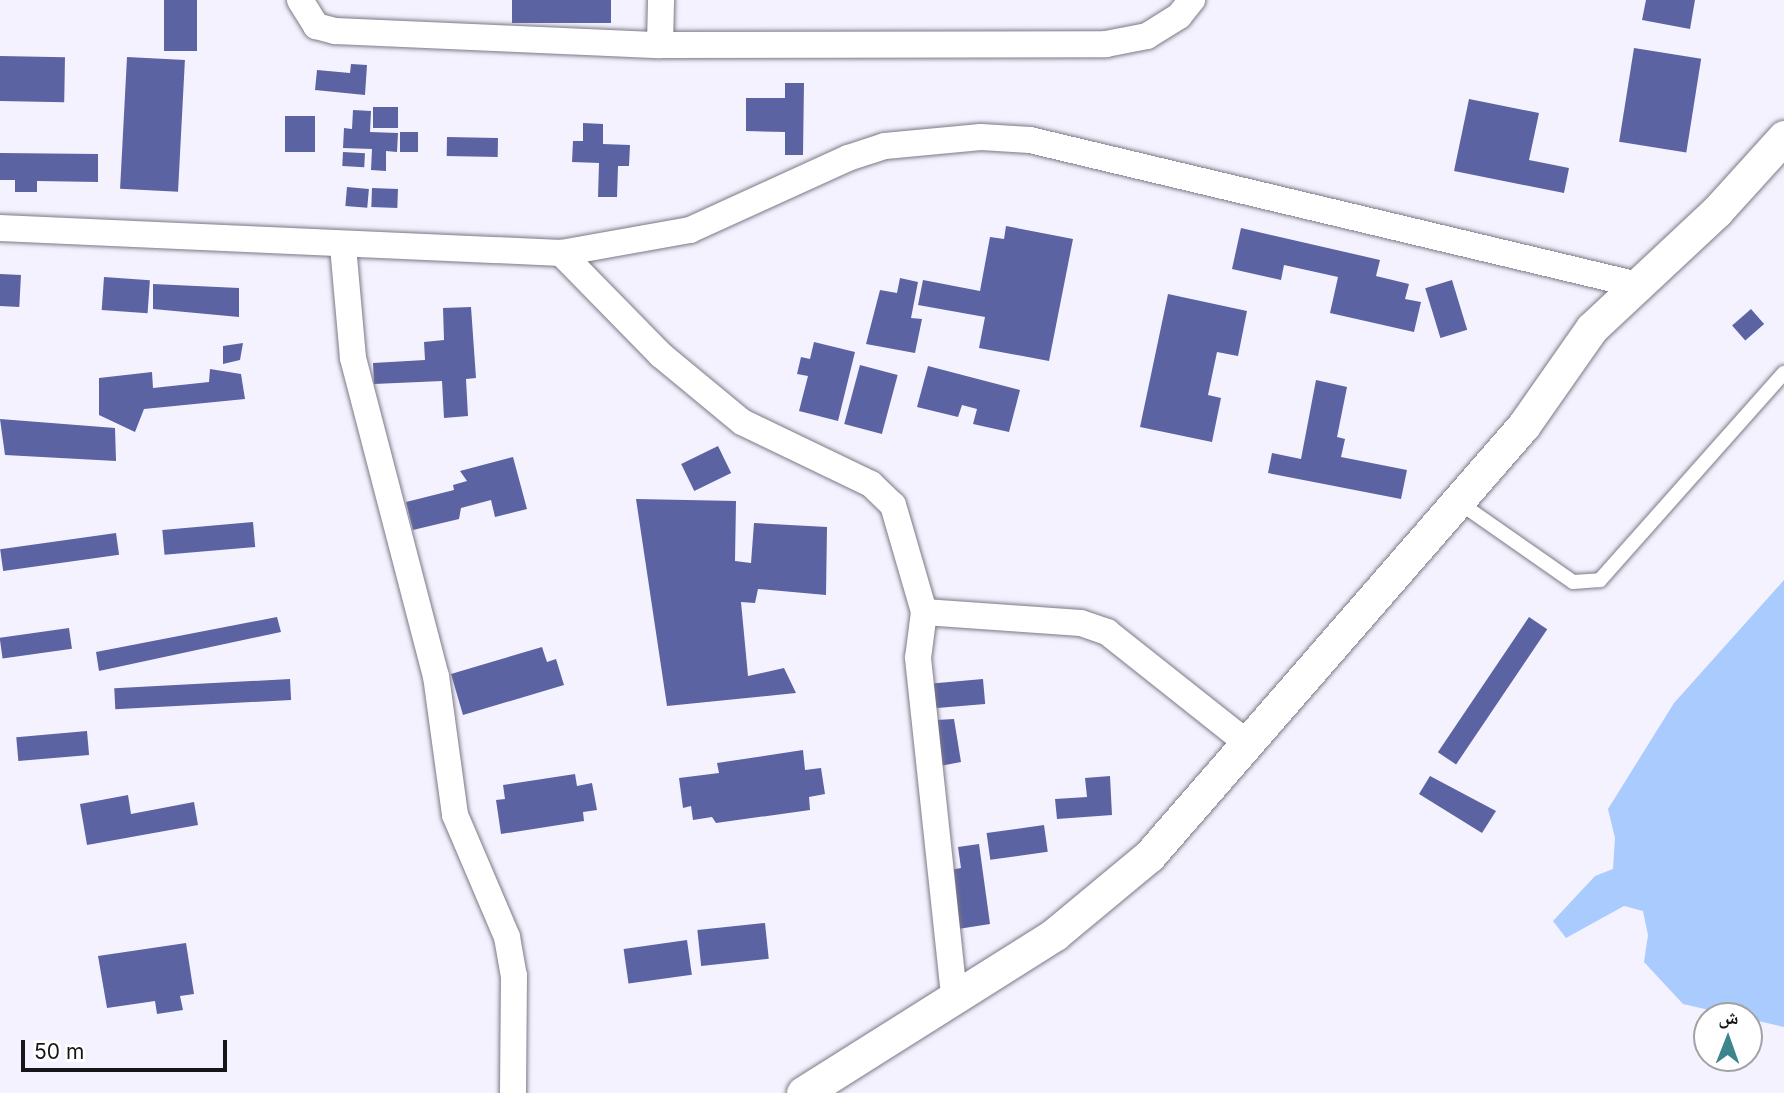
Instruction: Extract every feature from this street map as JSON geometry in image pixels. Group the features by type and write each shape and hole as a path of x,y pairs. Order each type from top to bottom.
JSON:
{"street":[{"path":"300,0 316,26 335,31 660,45 1106,44 1147,36 1179,16 1192,0"},
{"path":"660,45 661,0"},
{"path":"0,228 343,246 561,253 690,230 848,158 885,146 981,137 1030,140 1638,285"},
{"path":"803,1093 954,994 1055,934 1149,856 1524,425 1592,328 1754,171 1784,138"},
{"path":"1754,171 1784,149"},
{"path":"343,246 352,358 436,676 455,815 507,937 514,975 513,1093"},
{"path":"561,253 661,355 742,422 871,484 893,505 924,612 918,657 954,994"},
{"path":"924,612 1081,623 1107,632 1246,742"}],"lane":[{"path":"1457,501 1573,582 1600,580 1784,373"}],"water":[{"path":"1784,580 1784,1027 1763,1022 1763,1002 1693,1002 1693,1006 1683,1004 1644,962 1648,935 1643,911 1624,906 1566,938 1553,921 1595,876 1613,869 1615,838 1608,809 1674,703"}],"building":[{"path":"164,0 197,0 197,51 164,51"},
{"path":"512,0 611,0 611,23 512,23"},
{"path":"1646,0 1695,0 1690,29 1642,20"},
{"path":"1634,48 1701,59 1686,152 1619,142"},
{"path":"0,56 65,57 64,102 0,101"},
{"path":"127,57 185,60 178,192 120,189"},
{"path":"351,64 367,65 365,95 315,90 317,70 350,73"},
{"path":"785,83 804,83 803,155 785,155 785,132 746,131 746,98 785,98"},
{"path":"1469,99 1539,113 1529,160 1569,168 1564,193 1454,171"},
{"path":"373,107 398,107 398,128 373,128"},
{"path":"353,110 371,111 370,132 398,133 397,152 386,151 386,171 371,170 372,149 343,148 344,128 352,129"},
{"path":"285,116 315,116 315,152 285,152"},
{"path":"583,123 603,124 603,144 630,145 629,166 618,166 617,197 598,197 599,163 572,162 573,141 583,141"},
{"path":"400,132 418,132 418,152 400,152"},
{"path":"447,137 498,138 498,157 447,156"},
{"path":"343,152 365,153 364,167 342,166"},
{"path":"0,153 98,154 98,182 37,181 37,192 15,192 15,180 0,180"},
{"path":"347,187 369,189 367,208 345,206"},
{"path":"372,188 398,189 397,208 371,207"},
{"path":"1006,226 1073,239 1049,361 979,348 985,317 918,305 923,280 980,291 990,237 1004,239"},
{"path":"1241,228 1380,260 1376,276 1409,284 1405,299 1421,302 1414,332 1330,313 1338,277 1284,265 1281,280 1232,269"},
{"path":"0,274 21,275 19,307 0,306"},
{"path":"104,277 150,280 148,313 102,310"},
{"path":"900,278 918,282 911,318 922,319 915,353 866,344 880,290 897,293"},
{"path":"1452,280 1467,330 1440,338 1425,288"},
{"path":"153,284 239,288 239,317 153,309"},
{"path":"1168,294 1247,311 1238,356 1217,352 1208,395 1221,398 1212,442 1140,427"},
{"path":"471,307 476,378 466,379 468,416 444,418 442,381 374,384 373,363 425,360 424,342 444,340 443,308"},
{"path":"1751,309 1764,324 1745,340 1732,325"},
{"path":"814,342 855,352 838,421 799,411 808,376 797,374 801,357 810,359"},
{"path":"243,343 240,360 223,364 223,346"},
{"path":"860,365 898,375 882,434 844,424"},
{"path":"928,366 1020,390 1009,432 973,424 977,409 962,405 958,417 917,407"},
{"path":"210,369 241,374 245,399 144,409 135,432 99,415 99,378 152,372 153,388 209,382"},
{"path":"1316,380 1347,387 1337,437 1345,439 1341,457 1407,470 1401,499 1268,473 1272,453 1301,459"},
{"path":"0,419 115,428 116,461 5,455"},
{"path":"718,446 731,473 694,491 681,464"},
{"path":"513,457 527,509 495,517 491,500 461,508 459,519 413,530 406,502 454,490 453,485 467,481 460,471"},
{"path":"636,499 736,501 735,561 751,563 754,523 827,527 826,595 758,589 755,603 741,602 748,676 784,668 796,693 667,706"},
{"path":"253,522 255,547 165,555 162,530"},
{"path":"116,533 119,555 3,571 0,549"},
{"path":"277,617 281,632 99,671 96,652"},
{"path":"1529,617 1547,629 1456,764 1438,752"},
{"path":"69,628 72,649 3,659 0,638"},
{"path":"542,647 547,662 556,659 564,685 463,715 451,674"},
{"path":"290,679 291,700 115,709 114,688"},
{"path":"983,679 985,704 934,708 932,683"},
{"path":"954,719 961,762 940,766 936,720"},
{"path":"87,731 89,755 18,761 16,737"},
{"path":"803,750 805,770 821,768 825,794 809,797 810,810 716,823 712,817 693,820 691,806 683,808 679,778 719,773 717,763"},
{"path":"575,774 577,786 592,783 597,810 583,812 584,821 501,834 496,800 505,799 503,785"},
{"path":"1110,776 1112,815 1057,819 1055,799 1087,797 1085,778"},
{"path":"1430,776 1496,811 1482,833 1419,794"},
{"path":"128,795 131,814 194,802 198,825 87,845 80,804"},
{"path":"1044,825 1048,852 990,860 987,833"},
{"path":"979,844 990,924 958,929 950,870 961,868 958,847"},
{"path":"765,923 769,959 701,966 697,930"},
{"path":"687,940 692,975 628,984 624,949"},
{"path":"186,943 194,994 180,996 183,1010 157,1014 155,1001 107,1008 98,956"}]}
